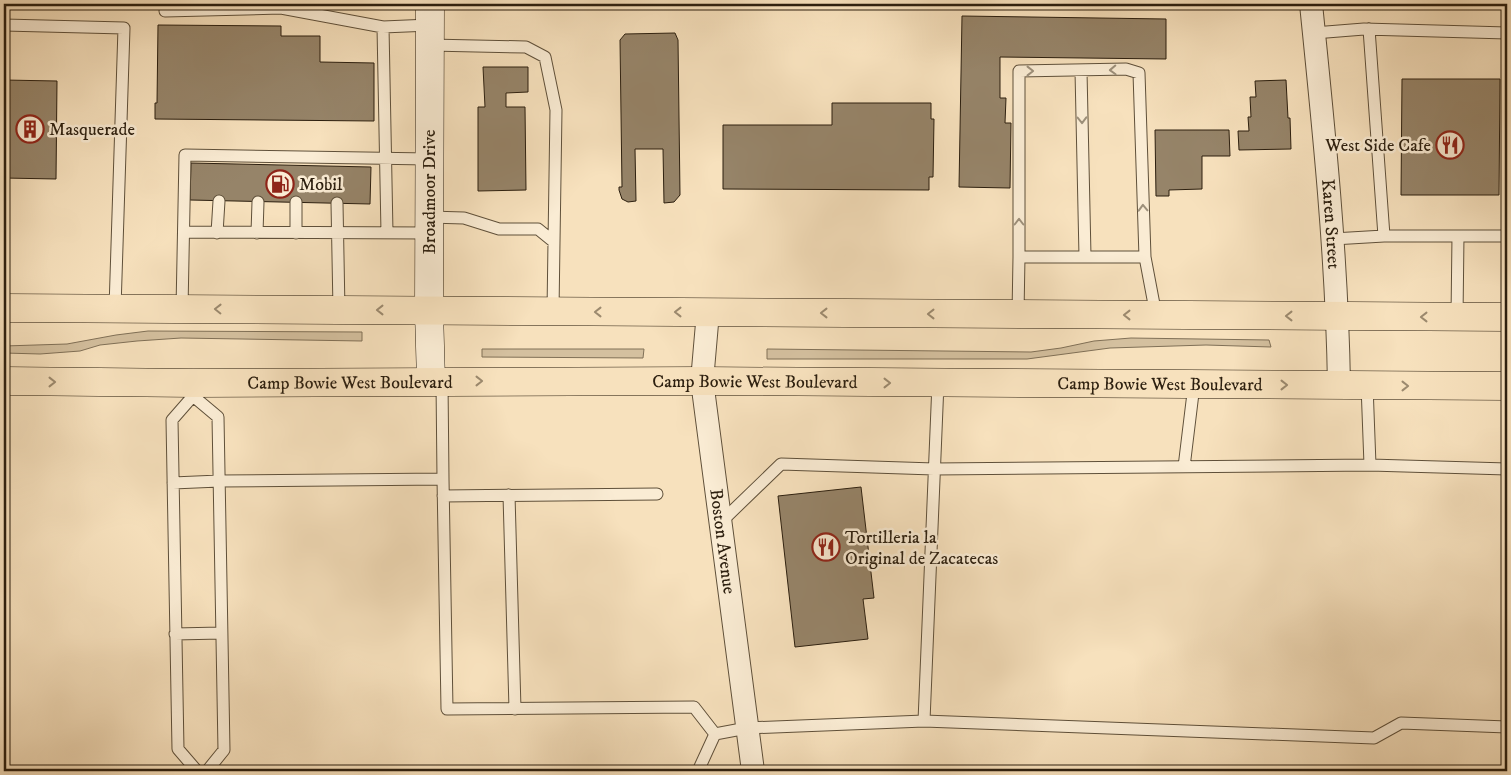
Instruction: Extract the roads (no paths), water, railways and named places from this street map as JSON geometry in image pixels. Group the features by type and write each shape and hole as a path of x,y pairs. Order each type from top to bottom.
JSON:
{"main road":[{"path":"4,308 1507,317"},
{"name":"Camp Bowie West Boulevard","path":"4,381 193,390 436,381 1507,386"}],"street":[{"name":"Karen Street","path":"1311,4 1333,239 1338,316 1339,385"},
{"name":"Broadmoor Drive","path":"430,25 429,311 436,381"},
{"name":"Boston Avenue","path":"708,312 702,381 753,771"}],"lane":[{"path":"165,12 281,8 383,27 430,25 526,47 546,57 556,110 553,312"},
{"path":"4,25 124,28 115,308"},
{"path":"383,27 387,233"},
{"path":"1369,29 1384,236"},
{"path":"1314,33 1369,29 1507,33"},
{"path":"1018,314 1019,71 1126,69 1139,73 1145,257 1156,315"},
{"path":"1081,71 1085,256"},
{"path":"182,309 186,155 221,160 336,162 385,158 429,158"},
{"path":"217,233 219,201"},
{"path":"257,233 258,202"},
{"path":"296,202 296,233"},
{"path":"337,204 339,310"},
{"path":"184,232 387,233 464,218 499,228 538,229 554,242"},
{"path":"1333,239 1384,236 1507,236"},
{"path":"1457,317 1458,236"},
{"path":"1019,257 1145,257"},
{"path":"436,381 444,496 447,709 694,708 715,734"},
{"path":"924,721 938,383"},
{"path":"1184,467 1194,385"},
{"path":"1367,385 1370,465"},
{"path":"197,771 178,749 172,420 193,390 218,417 224,750 207,771"},
{"path":"721,522 781,464 934,469 1370,465 1507,469"},
{"path":"173,483 443,479"},
{"path":"444,496 657,494"},
{"path":"509,495 515,709"},
{"path":"175,634 221,633"},
{"path":"715,734 747,728 924,721 1374,738 1401,723 1507,727"},
{"path":"698,771 715,734"}],"place":[{"name":"Masquerade","path":"30,129"},
{"name":"West Side Cafe","path":"1450,145"},
{"name":"Mobil","path":"280,184"},
{"name":"Tortilleria la Original de Zacatecas","path":"826,547"}]}
